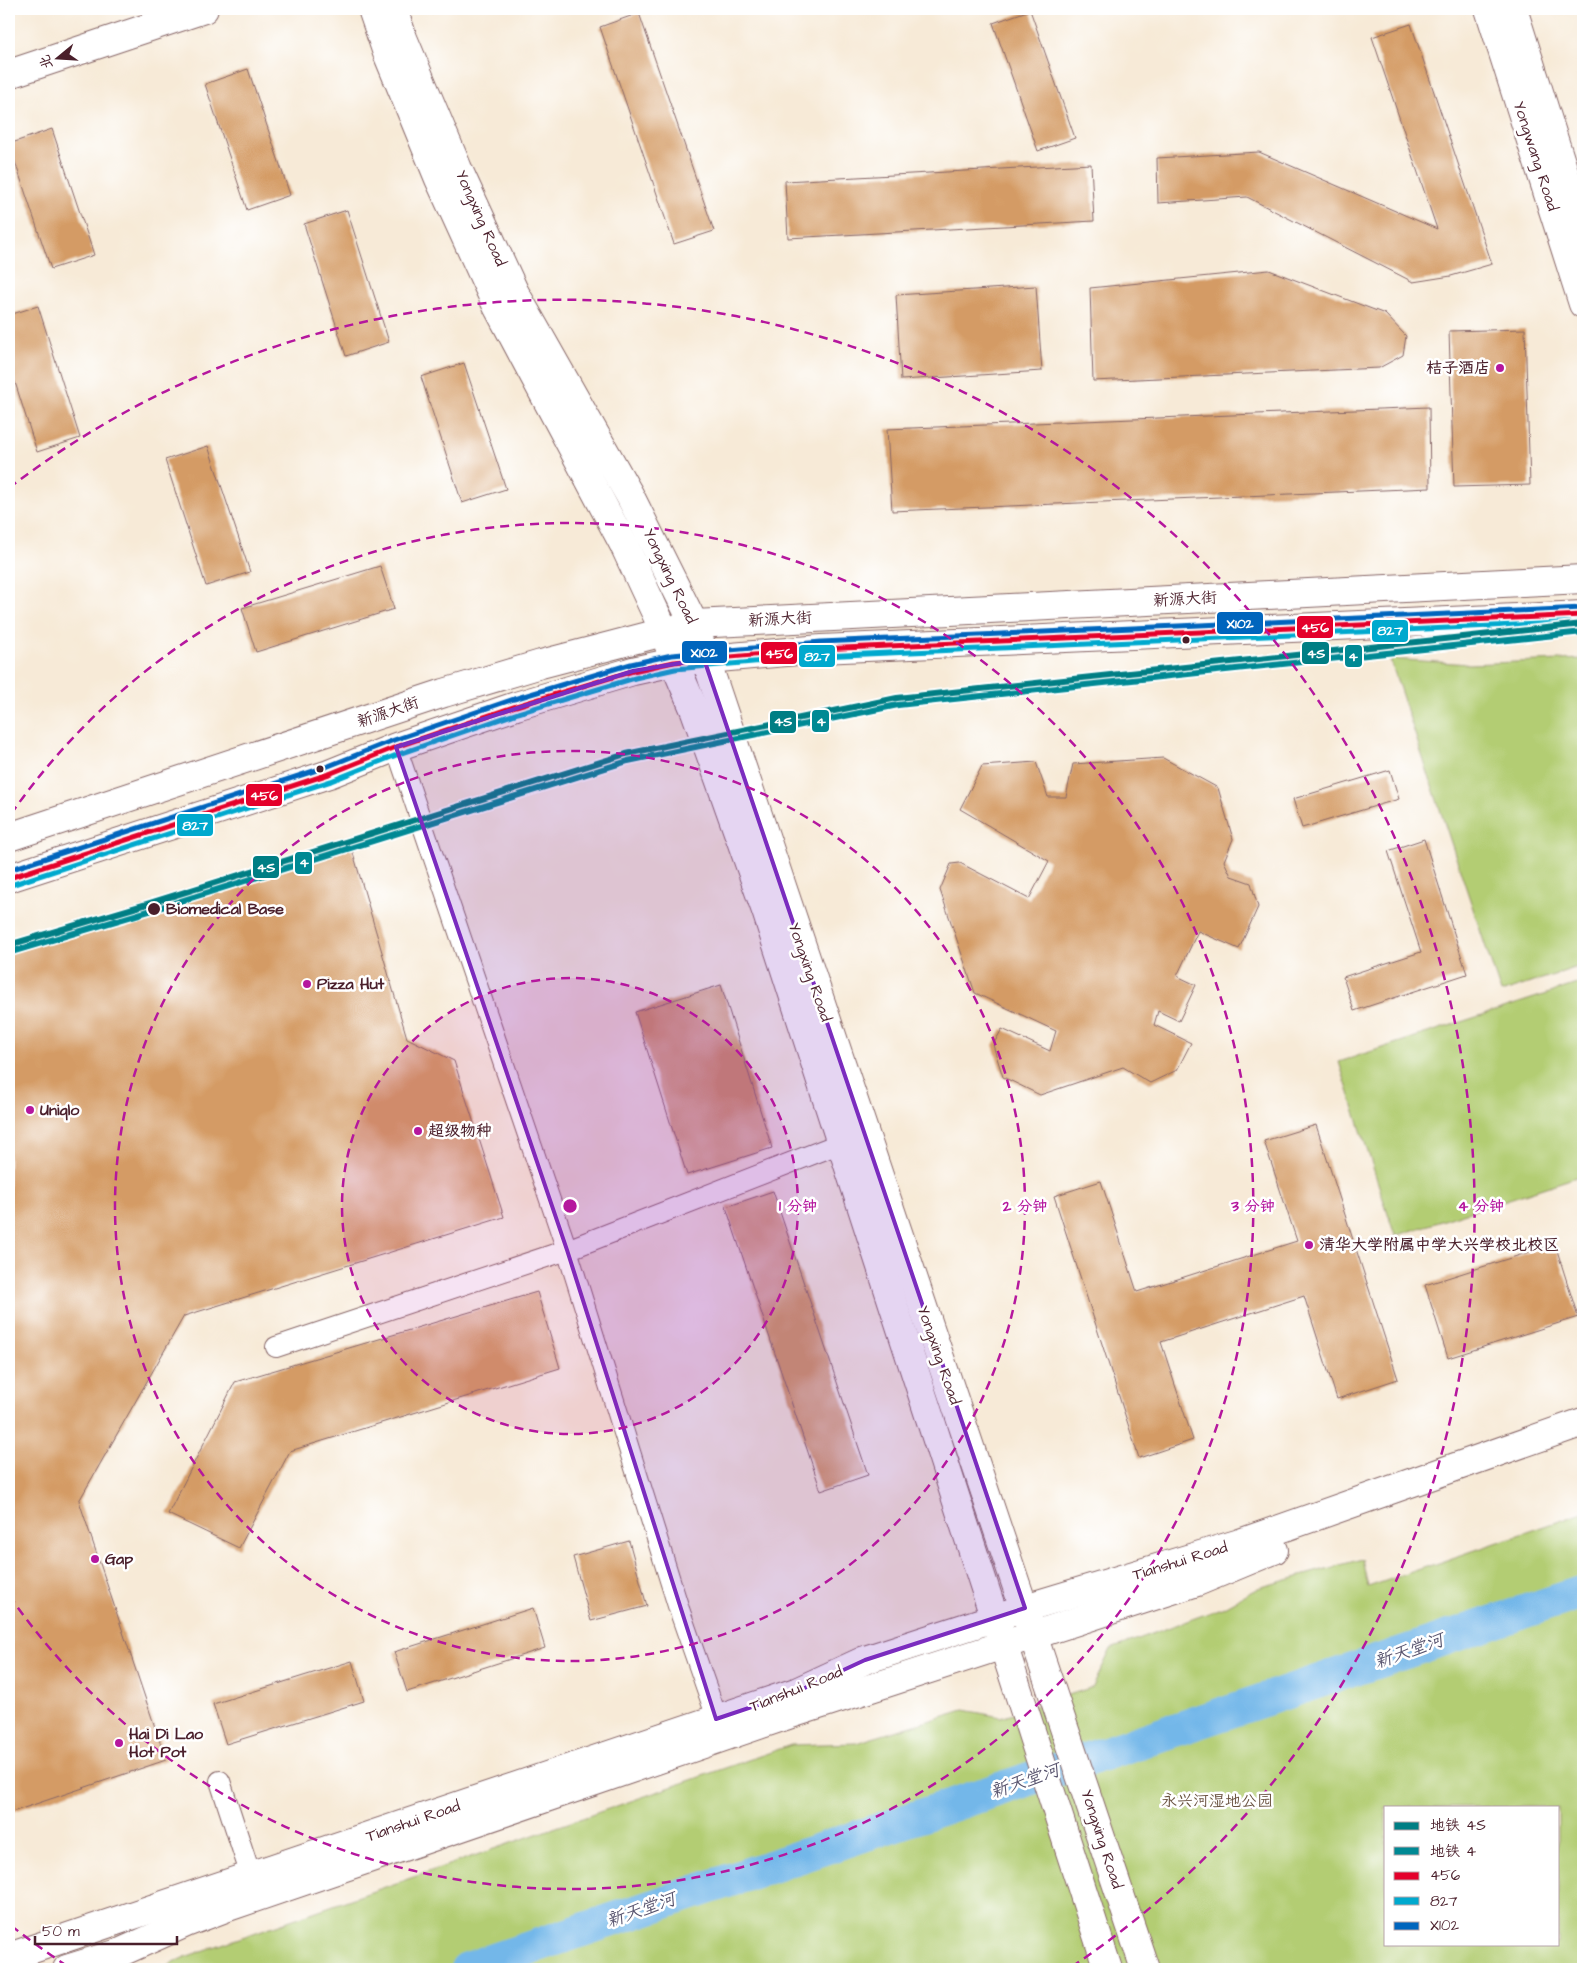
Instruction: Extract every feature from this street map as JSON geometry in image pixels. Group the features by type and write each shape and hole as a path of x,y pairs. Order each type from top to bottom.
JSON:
{"main road":[{"path":"9,74 204,9"},
{"name":"Yongxing Road","path":"372,9 387,53 435,170 497,306 624,545 664,633 695,711 766,911 1108,1969"},
{"name":"Yongxing Road","path":"393,9 403,38 458,169 515,293 630,496 694,624 704,659 1145,1969"},
{"name":"Yongwang Road","path":"1489,9 1583,304"},
{"name":"Yongwang Road","path":"1512,9 1583,232"},
{"name":"新源大街","path":"9,837 452,690 540,664 694,624 1583,579"},
{"name":"新源大街","path":"9,878 329,774 396,747 516,706 674,662 831,649 1583,615"},
{"name":"Tianshui Road","path":"9,1957 796,1692 865,1660 1025,1608 1240,1543 1583,1422"},
{"name":"Tianshui Road","path":"67,1969 120,1953 186,1923 238,1904 782,1718 1197,1582 1262,1554 1583,1442"}],"street":[{"path":"396,747 566,1250 679,1610 717,1719"},
{"path":"276,1347 566,1250 841,1142"},
{"path":"220,1781 251,1876"}],"highlighted area":[{"path":"704,659 1025,1608 865,1660 796,1692 716,1719 567,1250 396,747 633,671"}],"green space":[{"path":"1390,659 1470,664 1583,659 1583,965 1501,993"},
{"path":"1583,982 1583,1175 1395,1236 1339,1062"},
{"name":"永兴河湿地公园","path":"1583,1513 1583,1969 159,1969 185,1957 791,1745 856,1743 964,1710 1001,1717 1093,1687 1111,1649 1222,1608 1258,1588 1362,1559 1368,1587"}],"building":[{"path":"1030,10 1075,138 1038,151 993,23"},
{"path":"639,13 714,231 674,244 600,27"},
{"path":"1411,24 1492,264 1451,276 1413,282 1247,197 1158,203 1157,158 1259,152 1437,229 1372,37"},
{"path":"248,69 290,195 247,210 205,84"},
{"path":"52,129 94,255 51,269 9,144"},
{"path":"1091,164 1094,221 788,238 785,181"},
{"path":"347,210 389,342 346,356 304,224"},
{"path":"1269,270 1385,314 1406,336 1403,355 1379,368 1093,381 1090,288"},
{"path":"1036,286 1042,371 901,380 896,295"},
{"path":"38,306 80,438 37,452 9,363 9,315"},
{"path":"1525,329 1530,485 1454,487 1449,331"},
{"path":"464,363 506,489 462,503 421,377"},
{"path":"1429,407 1430,488 892,511 887,429"},
{"path":"208,446 250,572 206,586 165,460"},
{"path":"380,566 394,609 256,652 242,608"},
{"path":"1163,758 1218,788 1233,839 1224,861 1231,876 1251,883 1258,907 1239,949 1198,931 1177,976 1196,985 1179,1021 1158,1011 1154,1025 1191,1043 1177,1070 1150,1083 1123,1067 1040,1095 1003,1077 993,1045 1002,1029 1050,1051 1056,1031 975,993 940,890 951,864 960,863 1029,899 1049,861 960,809 982,766 1036,762 1048,797 1066,797 1073,764"},
{"path":"1390,770 1399,799 1302,828 1293,799"},
{"path":"349,839 407,1038 454,1061 504,1217 184,1316 79,1501 166,1760 9,1813 9,953"},
{"path":"1424,839 1467,974 1354,1011 1343,977 1421,952 1388,851"},
{"path":"721,985 772,1148 687,1175 635,1012"},
{"path":"1316,1125 1398,1379 1337,1399 1304,1296 1161,1342 1193,1440 1139,1458 1054,1196 1101,1181 1137,1292 1297,1241 1264,1141"},
{"path":"773,1191 868,1475 821,1491 726,1207"},
{"path":"1555,1244 1578,1317 1448,1358 1425,1285"},
{"path":"537,1292 560,1368 290,1451 239,1548 168,1514 235,1382"},
{"path":"629,1541 647,1606 591,1621 573,1557"},
{"path":"533,1608 545,1648 407,1692 394,1652"},
{"path":"352,1661 364,1701 226,1744 213,1704"}],"waterway":[{"name":"新天堂河","path":"467,1969 1583,1592"}],"metro line":[{"name":"4S","path":"9,945 147,904 626,754 897,698 1583,624"},
{"name":"4","path":"11,952 149,911 628,761 898,705 1583,632"}],"transit line":[{"name":"X102","path":"9,870 326,767 394,740 514,699 631,664 672,655 821,642 1583,608"},
{"name":"456","path":"9,878 329,774 396,747 516,706 633,671 674,662 821,649 1583,615"},
{"name":"827","path":"11,885 331,781 399,754 518,713 635,678 675,669 821,656 1583,622"}],"place":[{"name":"桔子酒店","path":"1500,368"},
{"name":"Biomedical Base","path":"154,909"},
{"name":"Pizza Hut","path":"307,984"},
{"name":"Uniqlo","path":"30,1110"},
{"name":"超级物种","path":"418,1131"},
{"name":"清华大学附属中学大兴学校北校区","path":"1309,1245"},
{"name":"Gap","path":"95,1559"},
{"name":"Hai Di Lao Hot Pot","path":"119,1743"}]}
